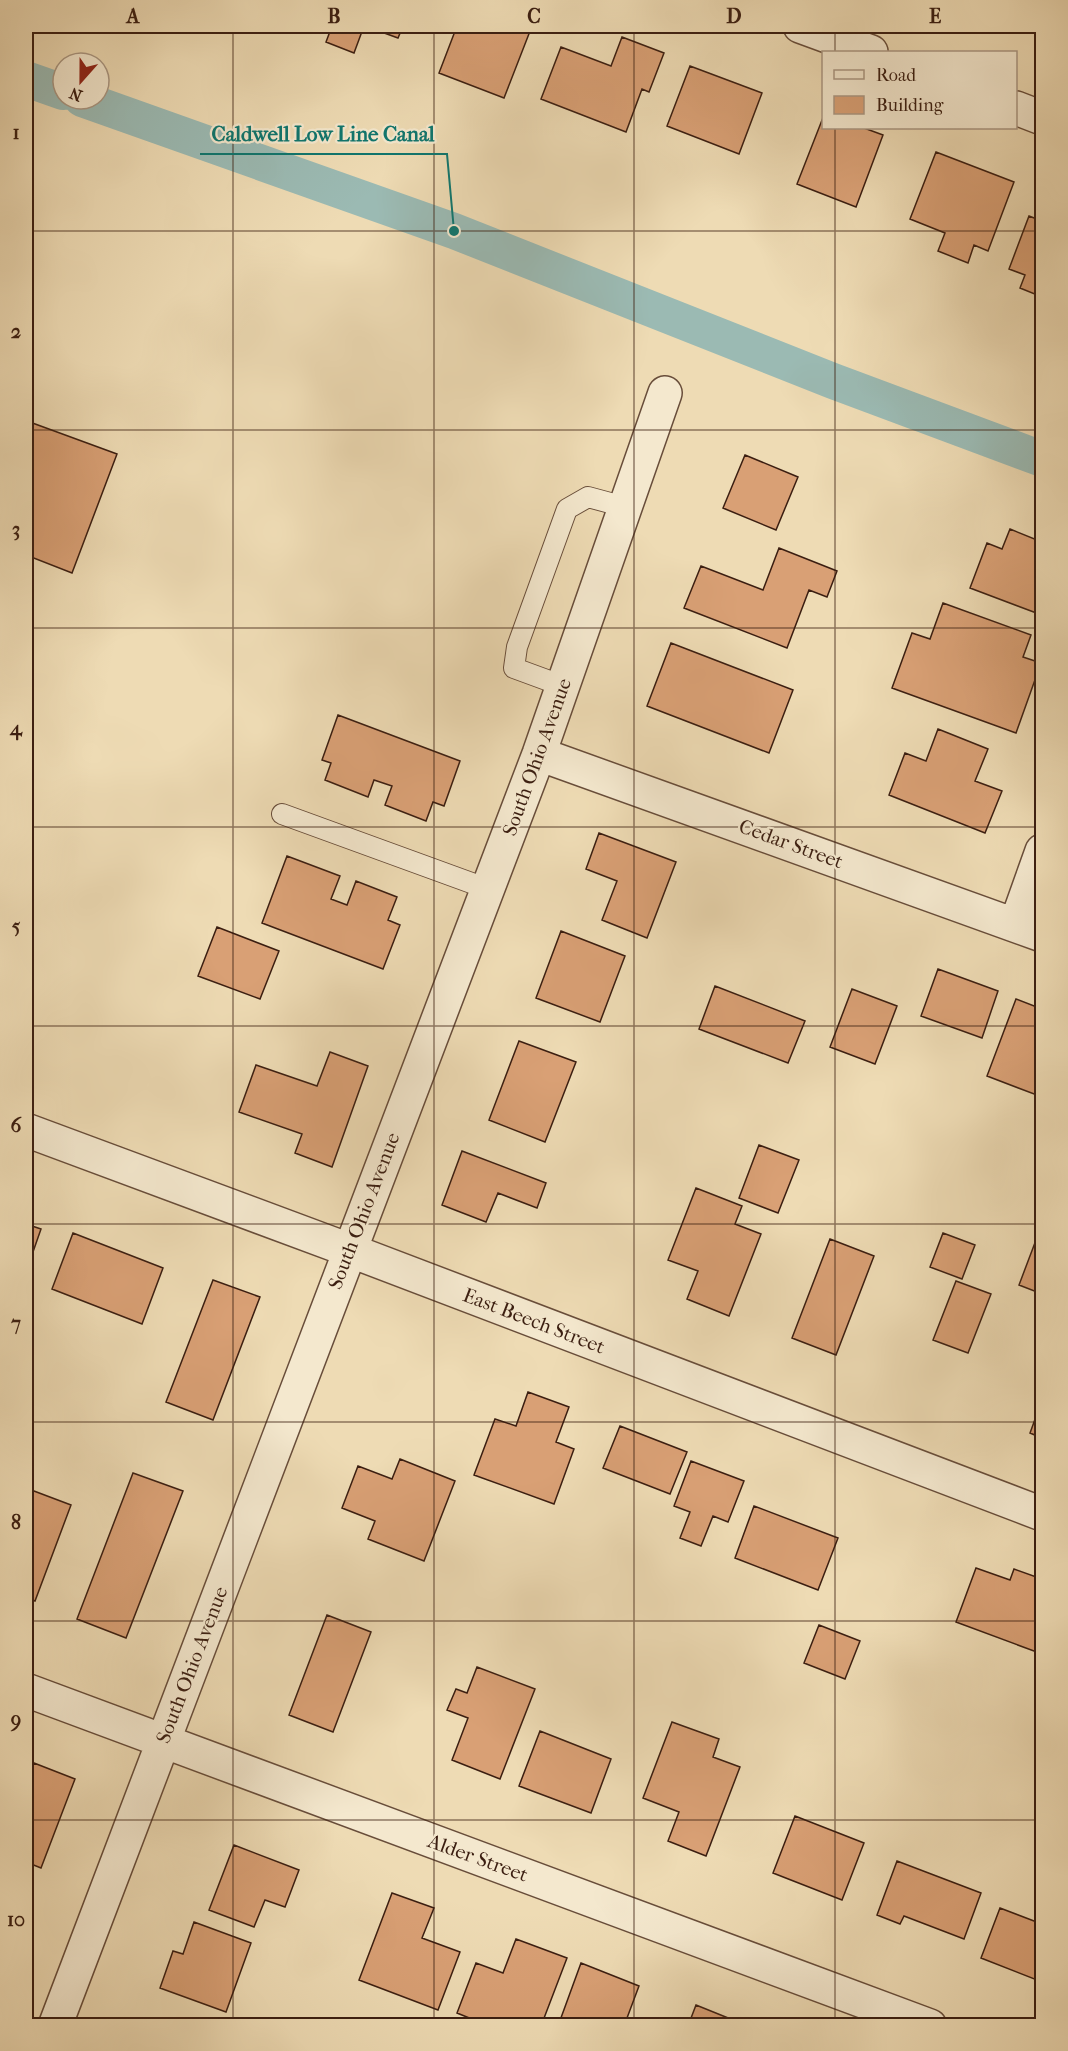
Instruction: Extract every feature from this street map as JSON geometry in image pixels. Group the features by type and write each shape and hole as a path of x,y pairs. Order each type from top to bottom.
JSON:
{"street":[{"path":"812,28 869,51"},
{"path":"1017,108 1042,118"},
{"name":"South Ohio Avenue","path":"55,2025 539,754 665,393"},
{"name":"Cedar Street","path":"539,754 1029,930"},
{"path":"1029,930 1042,851"},
{"name":"East Beech Street","path":"26,1130 349,1250 1042,1514"},
{"name":"Alder Street","path":"26,1690 930,2025"}],"lane":[{"path":"563,686 514,668 517,647 567,509 588,497 625,507"},
{"path":"282,814 488,889"}],"building":[{"path":"269,26 288,26 286,32"},
{"path":"332,26 364,26 354,53 326,42"},
{"path":"365,26 403,26 398,38"},
{"path":"457,26 532,26 504,98 439,73"},
{"path":"622,37 664,53 649,92 642,89 626,132 541,99 561,47 611,66"},
{"path":"690,66 762,93 739,154 667,126"},
{"path":"822,120 822,129 867,129 883,135 856,207 797,184"},
{"path":"936,152 1014,182 988,251 974,245 968,263 938,251 945,233 910,219"},
{"path":"1029,216 1042,221 1042,297 1020,288 1025,275 1009,269"},
{"path":"27,421 117,454 72,573 26,555"},
{"path":"745,455 798,477 776,530 723,508"},
{"path":"1010,529 1042,542 1042,605 1039,614 970,588 987,543 1002,549"},
{"path":"779,548 837,571 827,597 809,590 787,648 684,608 701,566 763,590"},
{"path":"943,603 1031,635 1023,657 1041,663 1016,733 892,688 912,633 930,639"},
{"path":"671,643 793,690 769,753 647,706"},
{"path":"338,715 460,761 444,806 433,802 426,821 385,805 392,786 374,780 368,797 325,780 331,763 322,760"},
{"path":"938,729 988,749 975,781 1002,791 985,833 889,795 905,753 926,761"},
{"path":"599,833 676,862 647,938 602,920 617,881 586,869"},
{"path":"287,856 340,876 331,899 347,905 356,881 397,897 388,920 400,925 383,969 262,923"},
{"path":"217,927 279,951 260,999 198,976"},
{"path":"561,931 625,956 600,1022 536,998"},
{"path":"938,969 998,991 982,1038 921,1016"},
{"path":"715,986 805,1021 788,1063 699,1029"},
{"path":"852,989 897,1006 875,1064 830,1047"},
{"path":"1016,999 1042,1009 1042,1097 987,1076"},
{"path":"519,1041 576,1062 545,1142 489,1120"},
{"path":"330,1052 368,1066 332,1167 295,1153 302,1134 239,1112 256,1065 317,1086"},
{"path":"759,1145 799,1160 778,1213 739,1198"},
{"path":"462,1151 546,1183 537,1208 498,1193 486,1222 442,1205"},
{"path":"696,1188 742,1206 735,1224 761,1234 729,1316 687,1299 698,1271 668,1260"},
{"path":"26,1224 41,1229 26,1272"},
{"path":"73,1233 163,1268 142,1324 52,1289"},
{"path":"943,1233 975,1245 962,1279 930,1267"},
{"path":"830,1239 874,1256 836,1355 792,1338"},
{"path":"1036,1240 1042,1243 1042,1294 1019,1285"},
{"path":"213,1280 260,1297 213,1420 166,1402"},
{"path":"956,1281 991,1294 968,1353 933,1340"},
{"path":"528,1392 569,1407 556,1442 574,1449 554,1504 474,1475 495,1419 516,1426"},
{"path":"1042,1400 1042,1438 1030,1433"},
{"path":"620,1426 687,1452 670,1494 603,1468"},
{"path":"400,1459 455,1481 424,1561 368,1539 375,1521 342,1508 358,1466 392,1479"},
{"path":"691,1461 744,1481 728,1522 713,1516 701,1546 680,1538 690,1512 674,1506"},
{"path":"133,1473 183,1491 126,1638 77,1619"},
{"path":"26,1488 71,1505 35,1601 26,1598"},
{"path":"754,1506 838,1538 818,1590 735,1558"},
{"path":"976,1568 1010,1580 1014,1569 1042,1579 1042,1654 956,1622"},
{"path":"327,1615 371,1632 333,1732 289,1715"},
{"path":"819,1625 860,1641 845,1679 804,1663"},
{"path":"477,1667 535,1689 500,1779 452,1760 468,1718 447,1710 456,1689 467,1693"},
{"path":"672,1722 719,1739 713,1757 740,1767 706,1856 668,1841 679,1812 643,1798"},
{"path":"540,1731 611,1759 591,1813 519,1786"},
{"path":"34,1763 75,1779 41,1868 26,1862 26,1785"},
{"path":"795,1816 864,1843 842,1900 773,1873"},
{"path":"234,1845 299,1870 285,1907 265,1900 254,1927 209,1910"},
{"path":"897,1861 981,1893 964,1939 904,1916 900,1924 877,1915"},
{"path":"392,1893 434,1908 422,1938 460,1952 438,2010 359,1980"},
{"path":"1000,1908 1042,1924 1042,1982 981,1958"},
{"path":"194,1922 251,1943 226,2012 160,1988 173,1951 183,1954"},
{"path":"516,1939 567,1958 541,2026 489,2026 457,2013 476,1963 503,1973"},
{"path":"581,1963 639,1986 624,2026 558,2026"},
{"path":"696,2005 748,2026 688,2026"}],"waterway":[{"path":"26,79 51,88"},
{"path":"111,109 454,231 833,381 1042,459"}],"place":[{"name":"Caldwell Low Line Canal","path":"454,231"}]}
